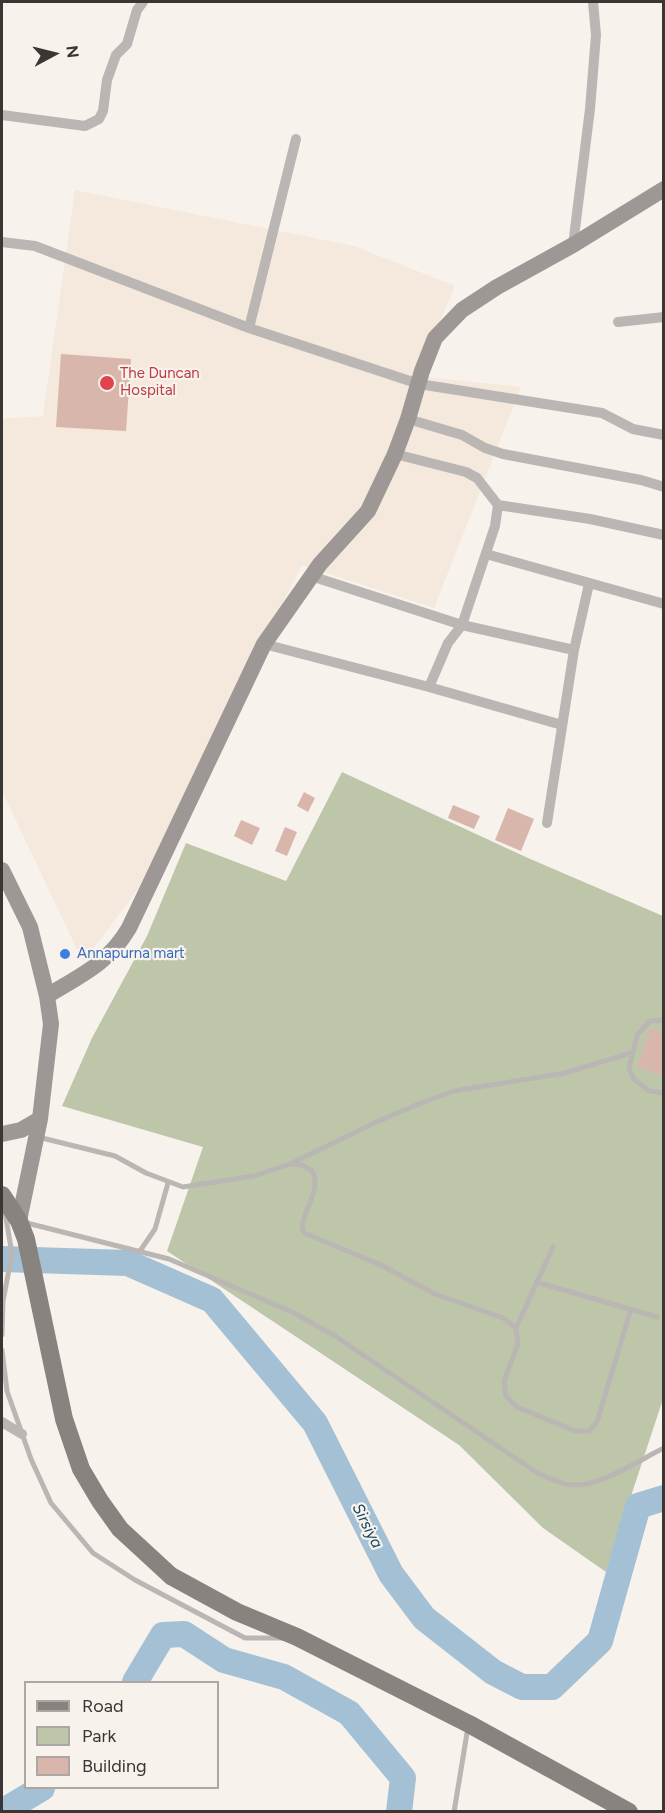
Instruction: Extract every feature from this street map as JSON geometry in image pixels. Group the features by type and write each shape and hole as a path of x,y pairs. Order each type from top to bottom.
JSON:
{"main road":[{"path":"2,1196 19,1221 26,1239 64,1419 81,1470 120,1529 171,1576 237,1612 297,1637 468,1724 627,1811"}],"street":[{"path":"2,115 85,126 99,119 103,111 107,80 116,56 127,44 137,10 143,2"},
{"path":"573,245 590,109 596,35 593,2"},
{"path":"249,328 296,139"},
{"path":"47,996 103,961 120,944 264,644 311,576 368,511 395,454 435,338 462,310 497,287 573,245 663,189"},
{"path":"2,242 35,246 249,328 419,384 602,413 633,429 663,435"},
{"path":"618,322 663,317"},
{"path":"408,419 462,435 485,448 503,454 663,487"},
{"path":"395,454 466,472 477,478 498,505 590,519 663,535"},
{"path":"429,687 448,644 462,625 495,526 498,505"},
{"path":"486,554 663,604"},
{"path":"311,576 462,625 574,650"},
{"path":"546,823 574,650 589,584"},
{"path":"264,644 562,725"},
{"path":"2,870 30,927 47,996 51,1024 40,1119 19,1221"},
{"path":"2,1134 21,1130 40,1119"},
{"path":"2,1422 22,1434"}],"lane":[{"path":"663,1020 650,1021 637,1035 629,1069 634,1079 649,1091 663,1093"},
{"path":"37,1137 115,1156 168,1183 183,1187 217,1183 254,1176 290,1164 370,1125 454,1091 565,1073 631,1053"},
{"path":"290,1164 302,1165 315,1174 315,1189 302,1225 304,1233 381,1264 435,1294 503,1318 516,1328"},
{"path":"140,1251 155,1229 168,1183"},
{"path":"2,1196 12,1254 3,1301 2,1335"},
{"path":"19,1221 169,1259 292,1312 327,1331 536,1472 559,1483 574,1485 602,1479 663,1448"},
{"path":"554,1247 516,1328 518,1344 504,1382 506,1396 517,1407 575,1431 589,1431 597,1422 631,1309"},
{"path":"536,1282 657,1317"},
{"path":"2,1350 7,1391 31,1459 51,1503 93,1553 135,1580 245,1638 297,1637"},
{"path":"454,1812 468,1724"}],"shaded area":[{"path":"75,190 354,246 455,286 416,376 521,387 434,608 302,565 138,889 83,962 2,791 2,419 43,416"}],"green space":[{"path":"342,772 528,858 663,916 663,1399 606,1572 543,1528 459,1445 167,1251 203,1147 62,1106 92,1038 147,936 186,843 286,881"}],"building":[{"path":"61,354 131,359 126,431 56,427"},
{"path":"304,792 315,798 308,812 297,806"},
{"path":"453,805 480,816 474,829 448,818"},
{"path":"508,808 534,819 521,851 495,840"},
{"path":"241,820 260,828 252,845 234,836"},
{"path":"285,827 297,832 287,856 275,851"},
{"path":"651,1028 663,1033 663,1076 637,1066"}],"waterway":[{"name":"Sirsiya","path":"2,1259 128,1263 212,1300 315,1423 391,1574 424,1618 493,1672 522,1687 552,1687 600,1641 638,1506 664,1498"},
{"name":"Sirsiya","path":"136,1681 163,1635 184,1634 224,1660 284,1677 349,1713 403,1778 399,1812"},
{"name":"Sirsiya","path":"2,1812 40,1789"}],"place":[{"name":"The Duncan Hospital","path":"107,383"},
{"name":"Annapurna mart","path":"65,954"}]}
